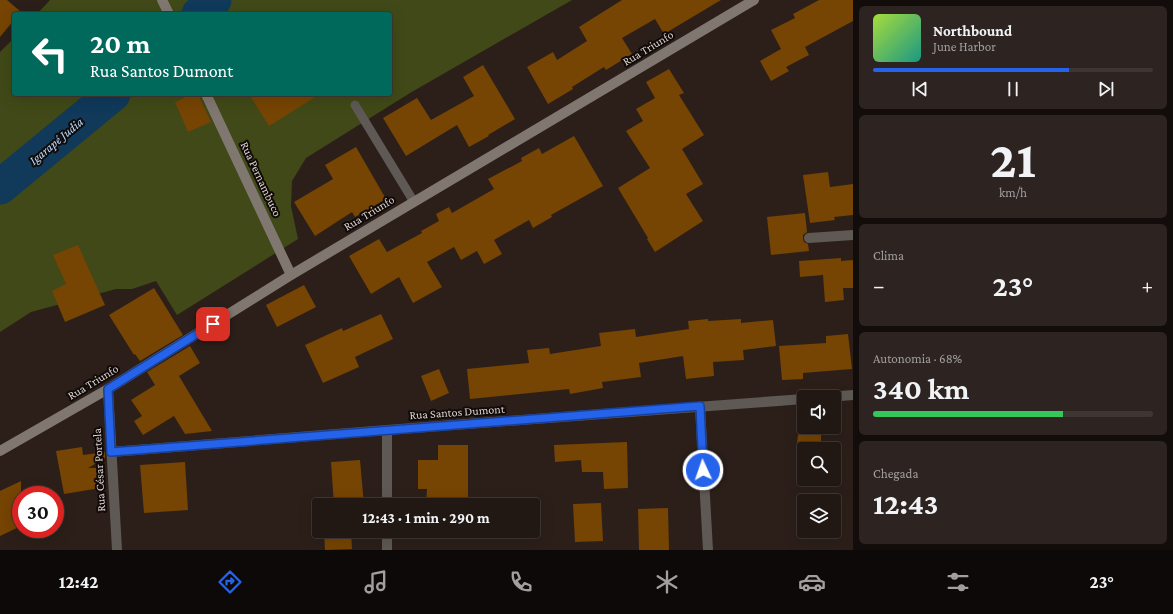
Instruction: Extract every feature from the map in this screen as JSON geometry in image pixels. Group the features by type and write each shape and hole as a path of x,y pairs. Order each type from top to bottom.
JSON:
{"street":[{"path":"162,0 168,12"},
{"name":"Rua Triunfo","path":"0,451 108,389 291,275 754,0"},
{"name":"Rua Pernambuco","path":"207,96 291,275"},
{"path":"809,238 853,235"},
{"name":"Rua César Portela","path":"108,389 117,550"},
{"path":"841,396 853,395"},
{"name":"Rua Santos Dumont","path":"111,452 797,399"},
{"path":"700,406 708,550"},
{"path":"387,430 387,498"},
{"path":"387,538 387,550"}],"lane":[{"path":"355,105 414,202"}],"green space":[{"path":"50,0 572,0 410,93 306,158 292,181 291,206 298,239 177,315 156,281 132,289 116,289 31,312 0,332 0,52 12,40 12,96 392,96 392,12 39,12"}],"building":[{"path":"0,0 7,0 21,12 12,12 12,22 0,37"},
{"path":"622,0 721,0 664,34 655,19 622,38 632,54 606,70 604,67 572,87 573,89 548,104 527,67 553,52 557,60 587,41 579,27"},
{"path":"819,0 853,0 853,21 805,47 809,55 786,67 789,71 771,81 760,61 781,49 771,30 795,18 793,14"},
{"path":"483,65 515,119 469,147 457,125 406,156 383,118 417,98 431,120 474,96 463,77"},
{"path":"669,69 684,93 679,95 704,135 682,149 703,184 686,194 703,221 655,252 618,188 650,168 626,131 643,121 636,109 655,98 646,82"},
{"path":"183,96 199,96 211,122 188,132 175,102 184,98"},
{"path":"250,96 317,96 269,126"},
{"path":"574,136 603,186 551,215 552,217 533,228 529,220 494,240 502,254 484,264 477,251 461,260 454,247 427,262 442,287 413,303 399,277 371,294 349,256 379,239 387,252 422,233 421,231 439,221 436,214 449,207 452,213 494,189 488,179 522,161 521,158 539,148 542,154"},
{"path":"356,147 386,199 355,217 352,212 315,236 294,202 333,179 325,165"},
{"path":"828,172 830,187 853,184 853,215 834,217 835,220 810,223 803,175"},
{"path":"805,213 807,232 803,235 803,239 804,242 808,244 809,251 771,255 767,217"},
{"path":"78,245 105,305 65,322 52,291 66,284 53,255"},
{"path":"841,258 841,261 853,260 853,288 843,288 844,300 825,302 823,275 800,277 799,261"},
{"path":"304,285 316,307 277,327 266,305"},
{"path":"154,288 183,335 140,361 135,354 134,355 109,315"},
{"path":"381,314 393,339 355,357 359,367 323,383 305,345 342,328 343,331"},
{"path":"708,319 708,321 741,319 741,323 773,320 776,346 743,350 744,360 713,362 714,376 686,379 683,356 639,363 641,377 602,382 603,388 570,394 569,389 470,399 467,369 529,363 527,350 549,348 550,354 601,346 599,333 635,329 636,337 689,329 688,321"},
{"path":"848,334 852,369 803,373 803,379 782,380 779,346 826,343 826,336"},
{"path":"190,346 200,363 179,376 212,431 185,434 174,416 143,435 134,421 142,416 131,400 155,385 147,372"},
{"path":"439,369 449,393 431,401 421,376"},
{"path":"820,434 821,442 797,442 798,435"},
{"path":"627,442 628,488 604,489 603,472 582,472 581,460 555,462 554,445"},
{"path":"438,445 468,445 468,498 426,498 427,489 418,489 418,460 438,460"},
{"path":"82,447 83,455 105,452 105,458 88,468 96,468 100,488 64,494 64,486 63,486 56,451"},
{"path":"360,460 363,498 334,498 331,462"},
{"path":"185,462 188,510 144,513 140,465"},
{"path":"21,481 21,486 12,486 12,530 0,536 0,491"},
{"path":"601,503 603,541 575,542 573,504"},
{"path":"668,508 669,550 639,550 638,509"},
{"path":"324,538 351,538 352,549 325,550"}],"waterway":[{"name":"Igarapé Judia","path":"201,12 214,0"},
{"name":"Igarapé Judia","path":"0,187 111,96"}],"route":[{"path":"213,324 108,389 111,452 700,406 703,470"}]}
